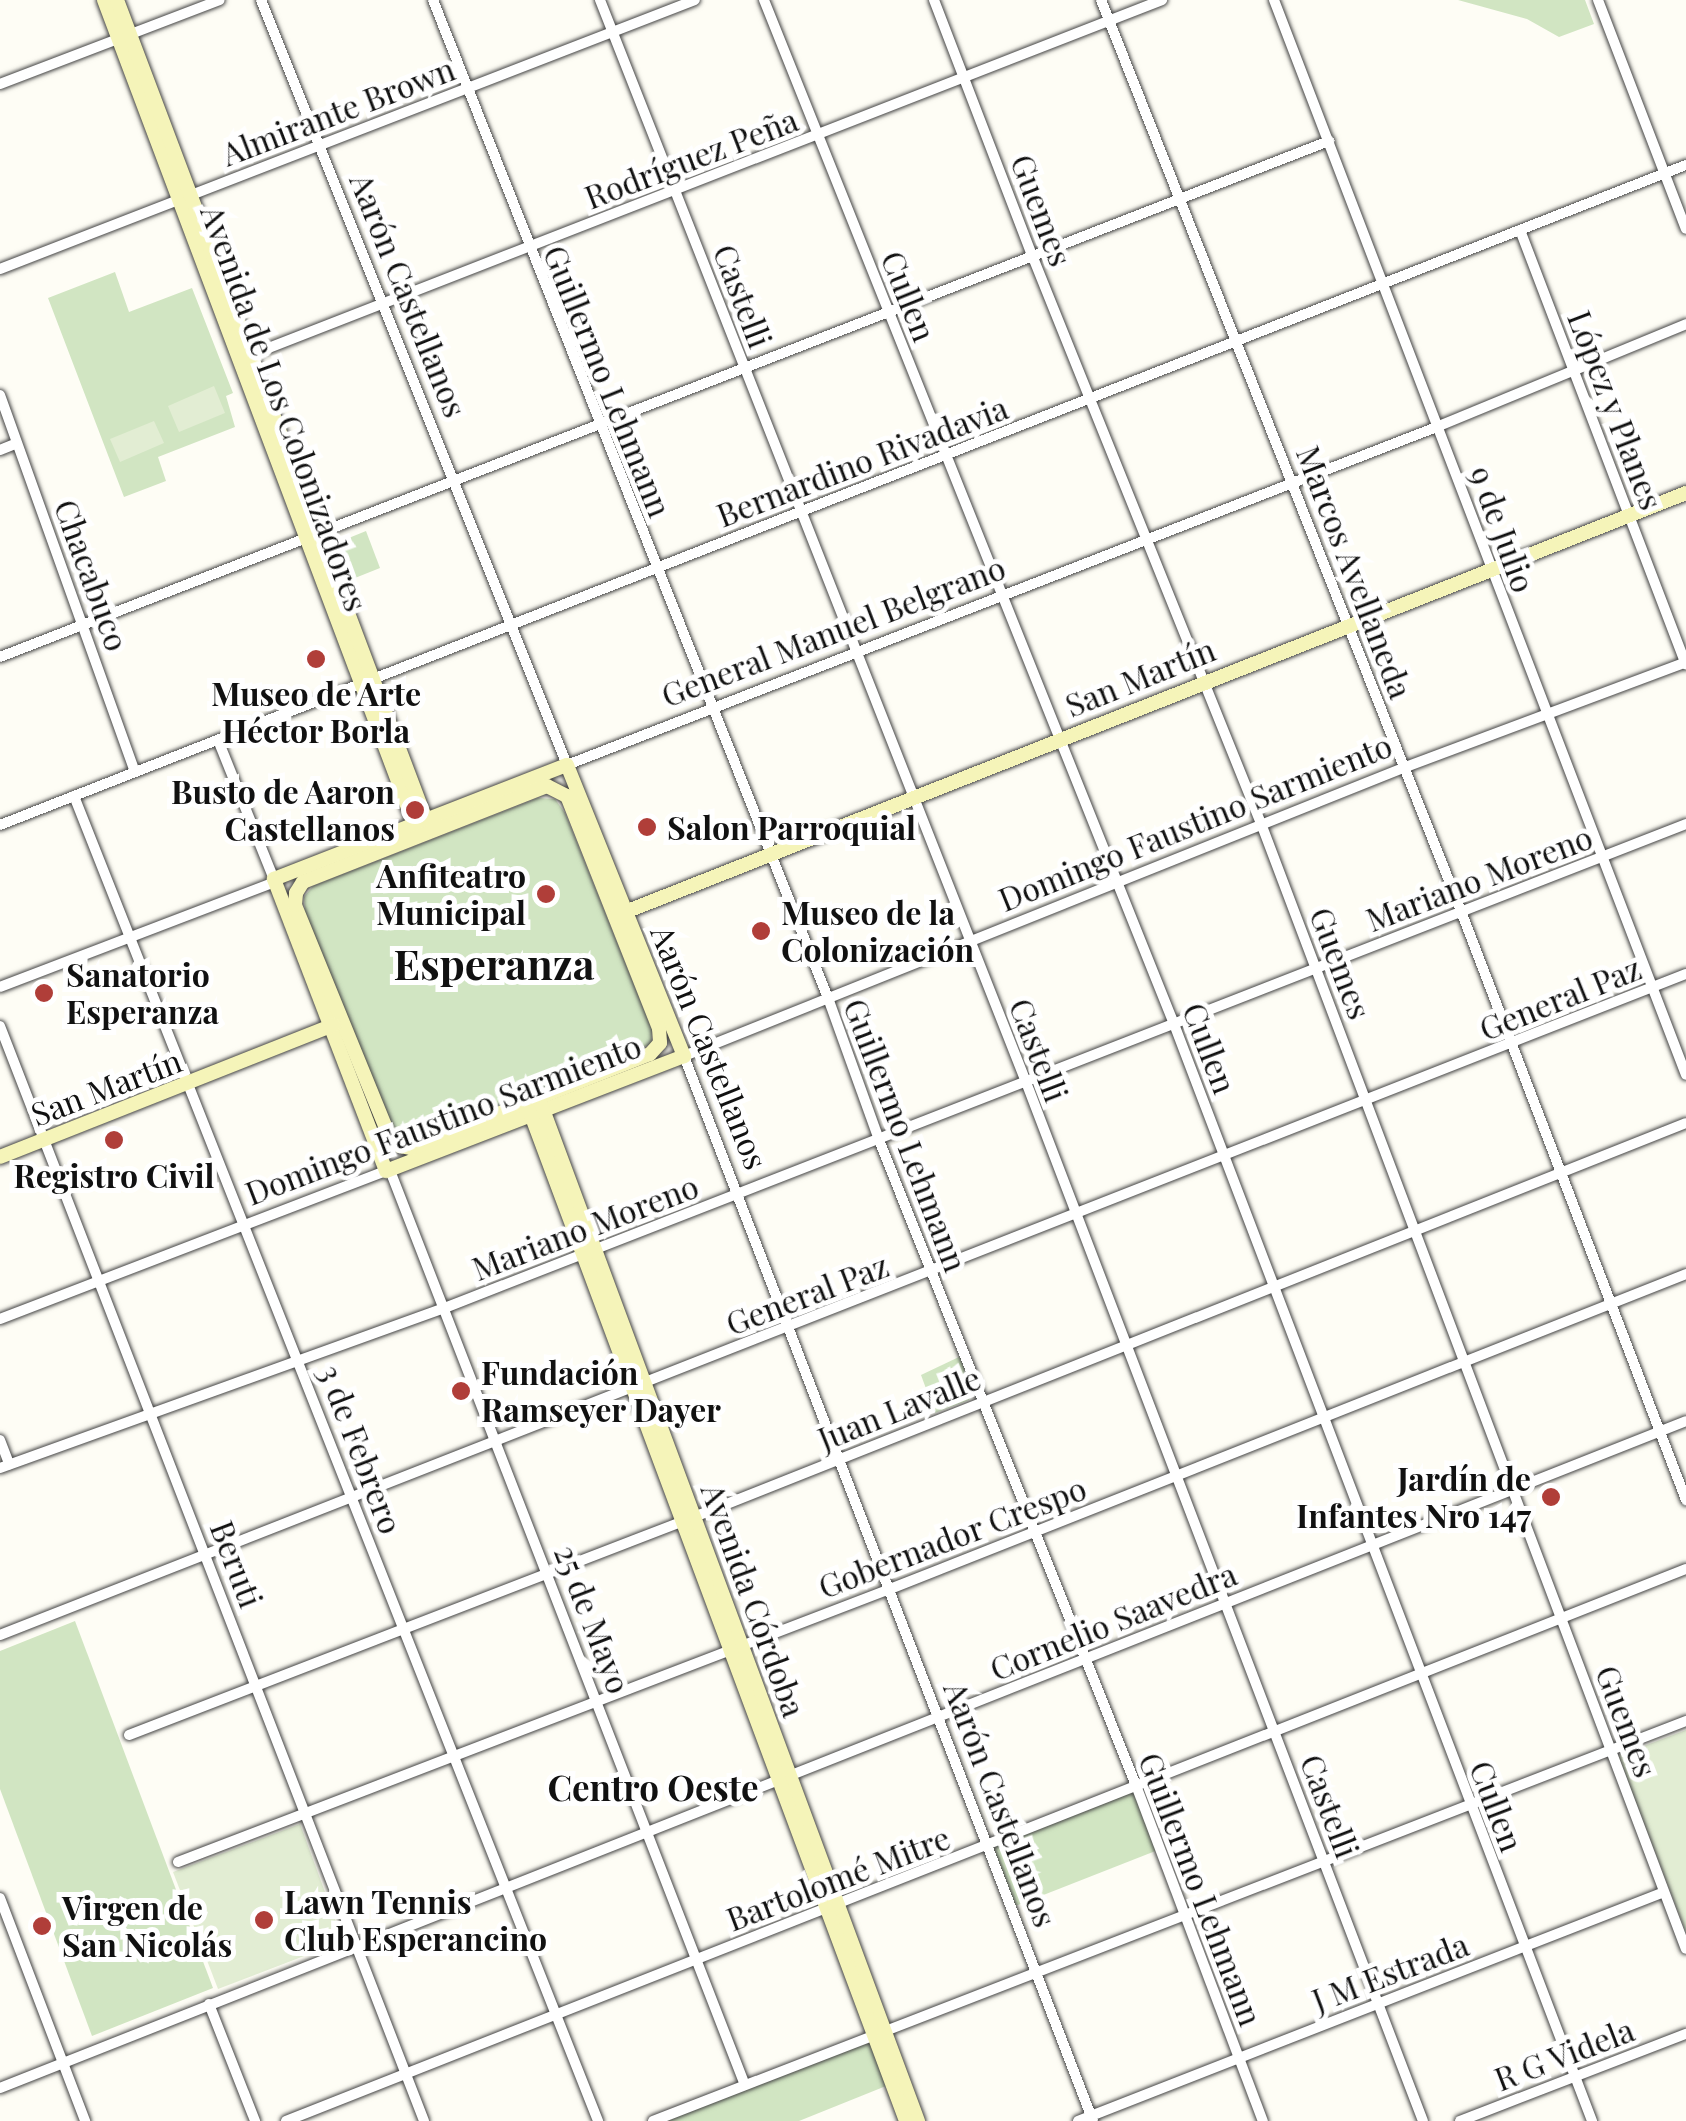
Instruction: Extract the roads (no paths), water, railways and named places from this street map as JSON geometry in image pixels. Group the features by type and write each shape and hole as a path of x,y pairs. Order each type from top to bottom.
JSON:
{"main road":[{"name":"Avenida de Los Colonizadores","path":"104,0 124,38 364,683 422,827"},
{"name":"Avenida de Los Colonizadores","path":"117,0 124,38"},
{"name":"San Martín","path":"621,913 1686,493"},
{"name":"General Manuel Belgrano","path":"299,886 422,827 567,765"},
{"name":"Aarón Castellanos","path":"567,765 659,1028 660,1042 650,1054"},
{"name":"General Manuel Belgrano","path":"273,881 547,786 567,796"},
{"name":"Aarón Castellanos","path":"567,796 684,1056"},
{"name":"25 de Mayo","path":"273,881 390,1138"},
{"name":"25 de Mayo","path":"299,886 296,905 388,1172"},
{"name":"San Martín","path":"0,1157 336,1025"},
{"name":"Domingo Faustino Sarmiento","path":"388,1172 650,1054"},
{"name":"Domingo Faustino Sarmiento","path":"390,1138 411,1148 684,1056"},
{"name":"Avenida Córdoba","path":"535,1107 832,1906 918,2121"},
{"name":"Avenida Córdoba","path":"880,2033 906,2121"}],"street":[{"path":"0,84 220,0"},
{"name":"Aarón Castellanos","path":"261,0 567,765"},
{"name":"Guillermo Lehmann","path":"433,0 528,249 828,998 879,1140 1137,1788 1263,2121"},
{"name":"Castelli","path":"600,0 1026,1082 1423,2121"},
{"name":"Almirante Brown","path":"0,269 695,0"},
{"name":"Cullen","path":"764,0 1174,1024 1592,2121"},
{"name":"Guemes","path":"934,0 1032,255 1262,826 1686,1949"},
{"name":"Marcos Avellaneda","path":"1101,0 1461,910 1686,1500"},
{"name":"Rodríguez Peña","path":"245,357 1162,0"},
{"name":"9 de Julio","path":"1274,0 1439,426 1545,715 1686,1074"},
{"path":"1598,0 1686,230"},
{"path":"0,657 1329,141"},
{"name":"Bernardino Rivadavia","path":"0,825 1686,166"},
{"name":"López y Planes","path":"1520,230 1686,663"},
{"name":"General Manuel Belgrano","path":"567,765 1439,426 1686,324"},
{"name":"Chacabuco","path":"0,395 135,772"},
{"path":"0,450 18,443"},
{"name":"Domingo Faustino Sarmiento","path":"684,1056 1403,768 1686,663"},
{"name":"25 de Mayo","path":"218,740 273,881"},
{"name":"3 de Febrero","path":"74,796 598,2121"},
{"name":"Mariano Moreno","path":"5,1466 442,1309 1686,824"},
{"name":"General Manuel Belgrano","path":"0,987 273,881"},
{"name":"General Paz","path":"0,1635 932,1273 1686,974"},
{"name":"Beruti","path":"0,1026 424,2121"},
{"name":"Aarón Castellanos","path":"684,1056 1092,2118"},
{"name":"Juan Lavalle","path":"128,1735 689,1519 1686,1124"},
{"name":"Domingo Faustino Sarmiento","path":"0,1319 388,1172"},
{"name":"25 de Mayo","path":"388,1172 746,2085"},
{"name":"Gobernador Crespo","path":"178,1862 890,1589 1686,1274"},
{"name":"Cornelio Saavedra","path":"0,2088 1686,1421"},
{"path":"0,1440 5,1466"},
{"name":"Bartolomé Mitre","path":"286,2121 1686,1569"},
{"path":"653,2121 1686,1721"},
{"name":"J M Estrada","path":"1078,2121 1664,1892"},
{"path":"0,1898 85,2121"},
{"path":"0,1934 12,1930"},
{"path":"210,2004 254,2121"},
{"name":"R G Videla","path":"1460,2121 1686,2034"}],"place":[{"name":"Museo de Arte Héctor Borla","path":"316,659"},
{"name":"Busto de Aaron Castellanos","path":"415,810"},
{"name":"Salon Parroquial","path":"647,827"},
{"name":"Anfiteatro Municipal","path":"546,894"},
{"name":"Museo de la Colonización","path":"761,931"},
{"name":"Sanatorio Esperanza","path":"44,993"},
{"name":"Registro Civil","path":"114,1140"},
{"name":"Fundación Ramseyer Dayer","path":"461,1391"},
{"name":"Jardín de Infantes Nro 147","path":"1551,1497"},
{"name":"Lawn Tennis Club Esperancino","path":"264,1920"},
{"name":"Virgen de San Nicolás","path":"42,1926"}],"district":[{"name":"Esperanza","path":"494,963"},
{"name":"Centro Oeste","path":"653,1787"}]}
